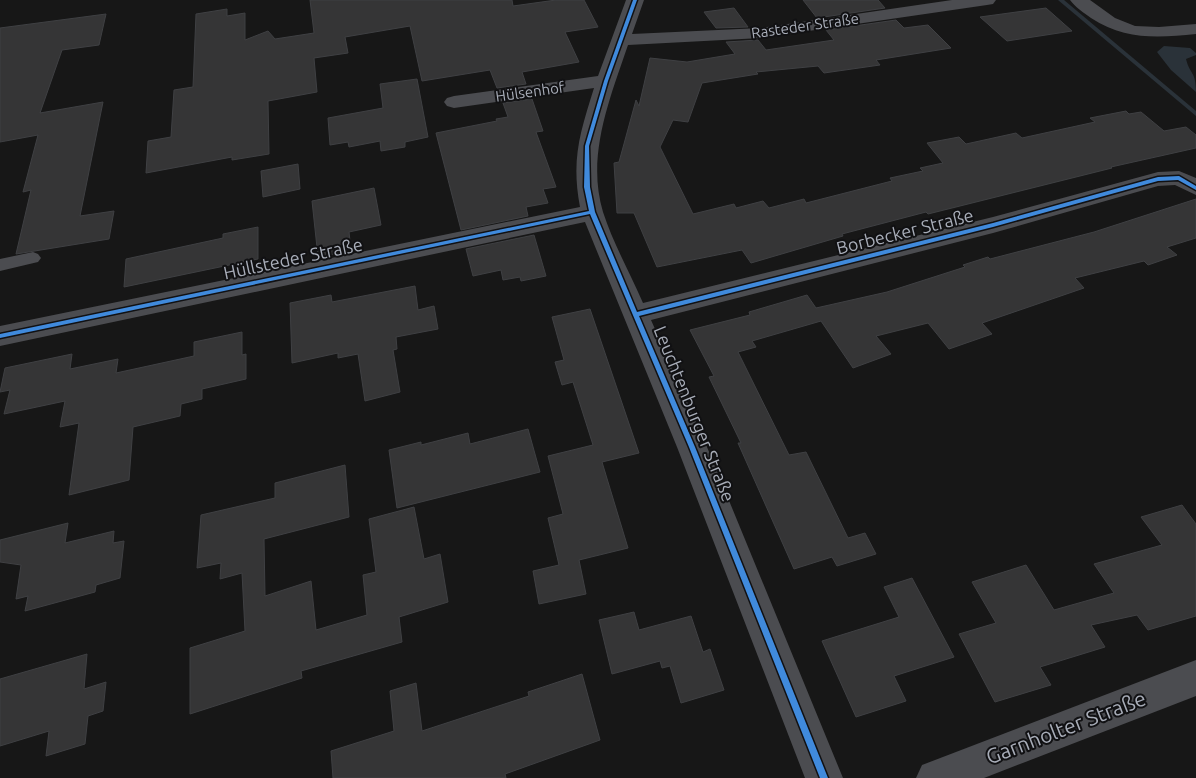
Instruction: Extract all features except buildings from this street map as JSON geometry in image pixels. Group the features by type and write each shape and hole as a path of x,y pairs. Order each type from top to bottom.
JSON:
{"street":[{"name":"Leuchtenburger Straße","path":"635,0 606,81 588,146 585,168 592,212 637,314 824,778"},
{"name":"Rasteder Straße","path":"622,40 761,33 987,0"},
{"path":"1078,0 1105,21 1127,30 1150,34 1196,28"},
{"name":"Hülsenhof","path":"454,102 606,81"},
{"name":"Borbecker Straße","path":"637,314 993,225 1158,179 1188,183"},
{"name":"Hüllsteder Straße","path":"0,336 592,212"},
{"name":"Garnholter Straße","path":"935,778 1196,678"}],"lane":[{"path":"0,265 33,258"}],"shaded area":[{"path":"1164,46 1190,48 1196,53 1196,55 1186,59 1194,77 1196,92 1171,70 1157,52"}],"waterway":[{"path":"1061,0 1196,114"}],"cycle path":[{"path":"635,0 606,81 587,146 587,187 592,212 692,447 824,778"},
{"path":"637,314 993,225 1158,179 1179,178 1196,188"},
{"path":"0,336 592,212"}]}
